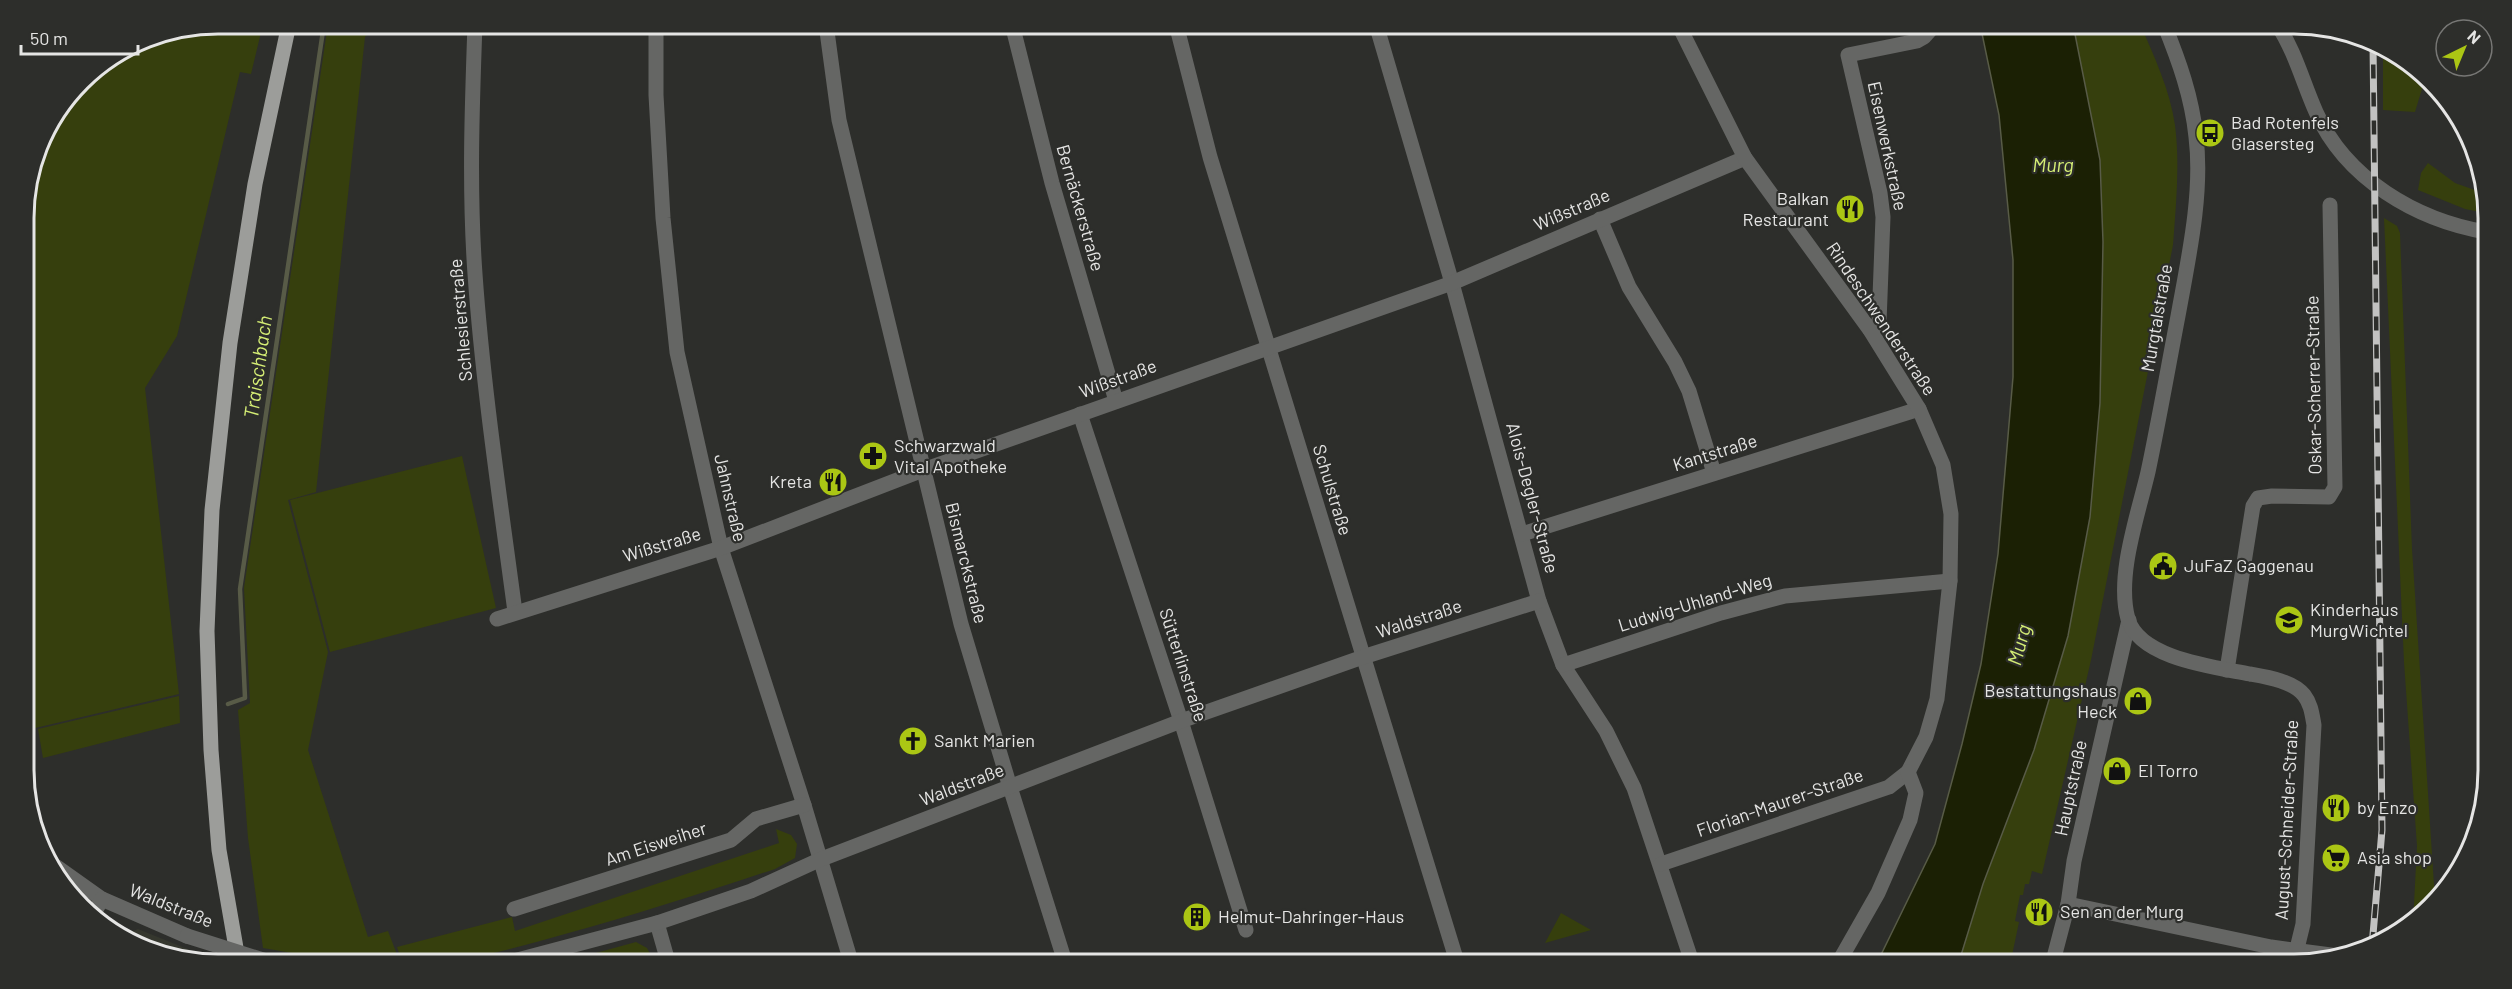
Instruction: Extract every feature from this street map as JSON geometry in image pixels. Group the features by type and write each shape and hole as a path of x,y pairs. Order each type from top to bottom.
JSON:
{"main road":[{"path":"237,955 219,850 211,750 207,631 212,510 230,343 246,240 255,184 287,34"}],"street":[{"name":"Schlesierstraße","path":"475,34 471,134 475,272 487,399 515,612"},
{"name":"Jahnstraße","path":"656,34 656,95 663,218 677,352 721,548 804,804 849,955"},
{"name":"Bismarckstraße","path":"827,34 839,120 961,624 1063,955"},
{"name":"Bernäckerstraße","path":"1015,34 1052,183 1116,401"},
{"name":"Schulstraße","path":"1179,34 1210,157 1455,954"},
{"name":"Alois-Degler-Straße","path":"1379,34 1452,283 1539,600 1563,665 1606,731 1634,788 1690,954"},
{"name":"Rindeschwenderstraße","path":"1683,34 1745,158 1870,330 1919,409 1943,465 1951,514 1950,581 1937,699 1926,737 1908,772"},
{"name":"Eisenwerkstraße","path":"1870,330 1879,323 1883,217 1880,193 1848,56 1917,41 1925,34"},
{"name":"Murgtalstraße","path":"2129,620 2125,592 2127,569 2153,448 2181,298 2196,193 2197,146 2193,114 2168,34"},
{"path":"2283,34 2316,114 2338,149 2355,168 2383,192 2421,212 2478,230"},
{"name":"Wißstraße","path":"497,619 721,548 922,470 1268,346 1452,283 1745,158"},
{"name":"Oskar-Scherrer-Straße","path":"2227,670 2253,506 2258,498 2272,496 2329,497 2335,487 2330,205"},
{"path":"1600,219 1629,286 1675,362 1689,392 1714,473"},
{"name":"Kantstraße","path":"1522,534 1919,409"},
{"name":"Sütterlinstraße","path":"1080,414 1181,721 1246,930"},
{"name":"Ludwig-Uhland-Weg","path":"1563,665 1721,613 1785,596 1950,581"},
{"name":"Waldstraße","path":"537,955 657,923 751,891 819,860 1181,721 1363,657 1539,600"},
{"name":"August-Schneider-Straße","path":"2129,620 2140,638 2152,648 2227,670 2271,678 2303,693 2310,706 2314,725 2310,812 2303,924 2296,954"},
{"name":"Hauptstraße","path":"2055,954 2068,904 2074,861 2129,620"},
{"path":"1843,954 1878,893 1910,820 1916,793 1908,772"},
{"name":"Florian-Maurer-Straße","path":"1661,864 1889,787 1908,772"},
{"name":"Am Eisweiher","path":"514,909 731,840 756,819 804,804"},
{"name":"Waldstraße","path":"67,874 102,899 186,936 247,955"},
{"path":"97,909 102,899"},
{"path":"2068,904 2278,954"},
{"path":"657,923 666,955"}],"shaded area":[{"path":"138,929 198,953 159,945 131,932"}],"green space":[{"path":"219,34 261,34 251,74 240,72 177,336 145,388 179,694 34,728 36,194 53,137 66,116 88,88 116,66 137,53 183,38"},
{"path":"327,34 368,34 365,37 316,492 288,500 328,652 308,750 368,937 388,931 397,955 304,955 263,948 248,838 238,710 250,703 244,588"},
{"path":"2075,34 2144,34 2165,86 2175,125 2177,170 2173,245 2091,660 2042,874 2032,871 2029,884 2025,884 2023,895 2020,895 2015,921 2019,922 2012,954 1961,954 1983,884 2034,750 2068,636 2090,517 2100,403 2103,242 2100,160"},
{"path":"2383,58 2423,87 2415,112 2383,110"},
{"path":"2428,163 2455,183 2475,190 2477,211 2465,209 2418,190 2421,173"},
{"path":"2384,218 2397,226 2400,233 2412,549 2434,889 2414,910 2417,846 2404,662"},
{"path":"462,456 496,608 330,652 290,500"},
{"path":"179,696 180,723 43,758 38,729"},
{"path":"776,829 791,835 797,844 795,858 775,869 618,919 505,950 483,955 400,955 397,947 512,917 515,931 779,843"},
{"path":"1561,913 1591,930 1545,943"},
{"path":"636,942 647,948 651,955 589,955"}],"water":[{"name":"Murg","path":"1982,34 2075,34 2100,160 2103,242 2100,403 2090,517 2068,636 2034,750 1983,884 1961,954 1881,954 1935,844 1981,664 1998,554 2013,377 2013,260 1999,115"}],"waterway":[{"name":"Traischbach","path":"228,704 245,698 240,589 323,34"}],"railway":[{"path":"2373,52 2382,830 2373,937"}],"place":[{"name":"Bad Rotenfels Glasersteg","path":"2210,133"},
{"name":"Balkan Restaurant","path":"1850,209"},
{"name":"Schwarzwald Vital Apotheke","path":"873,456"},
{"name":"Kreta","path":"833,482"},
{"name":"JuFaZ Gaggenau","path":"2163,566"},
{"name":"Kinderhaus MurgWichtel","path":"2289,620"},
{"name":"Bestattungshaus Heck","path":"2138,701"},
{"name":"Sankt Marien","path":"913,741"},
{"name":"El Torro","path":"2117,771"},
{"name":"by Enzo","path":"2336,808"},
{"name":"Asia shop","path":"2336,858"},
{"name":"Sen an der Murg","path":"2039,912"},
{"name":"Helmut-Dahringer-Haus","path":"1197,917"}]}
